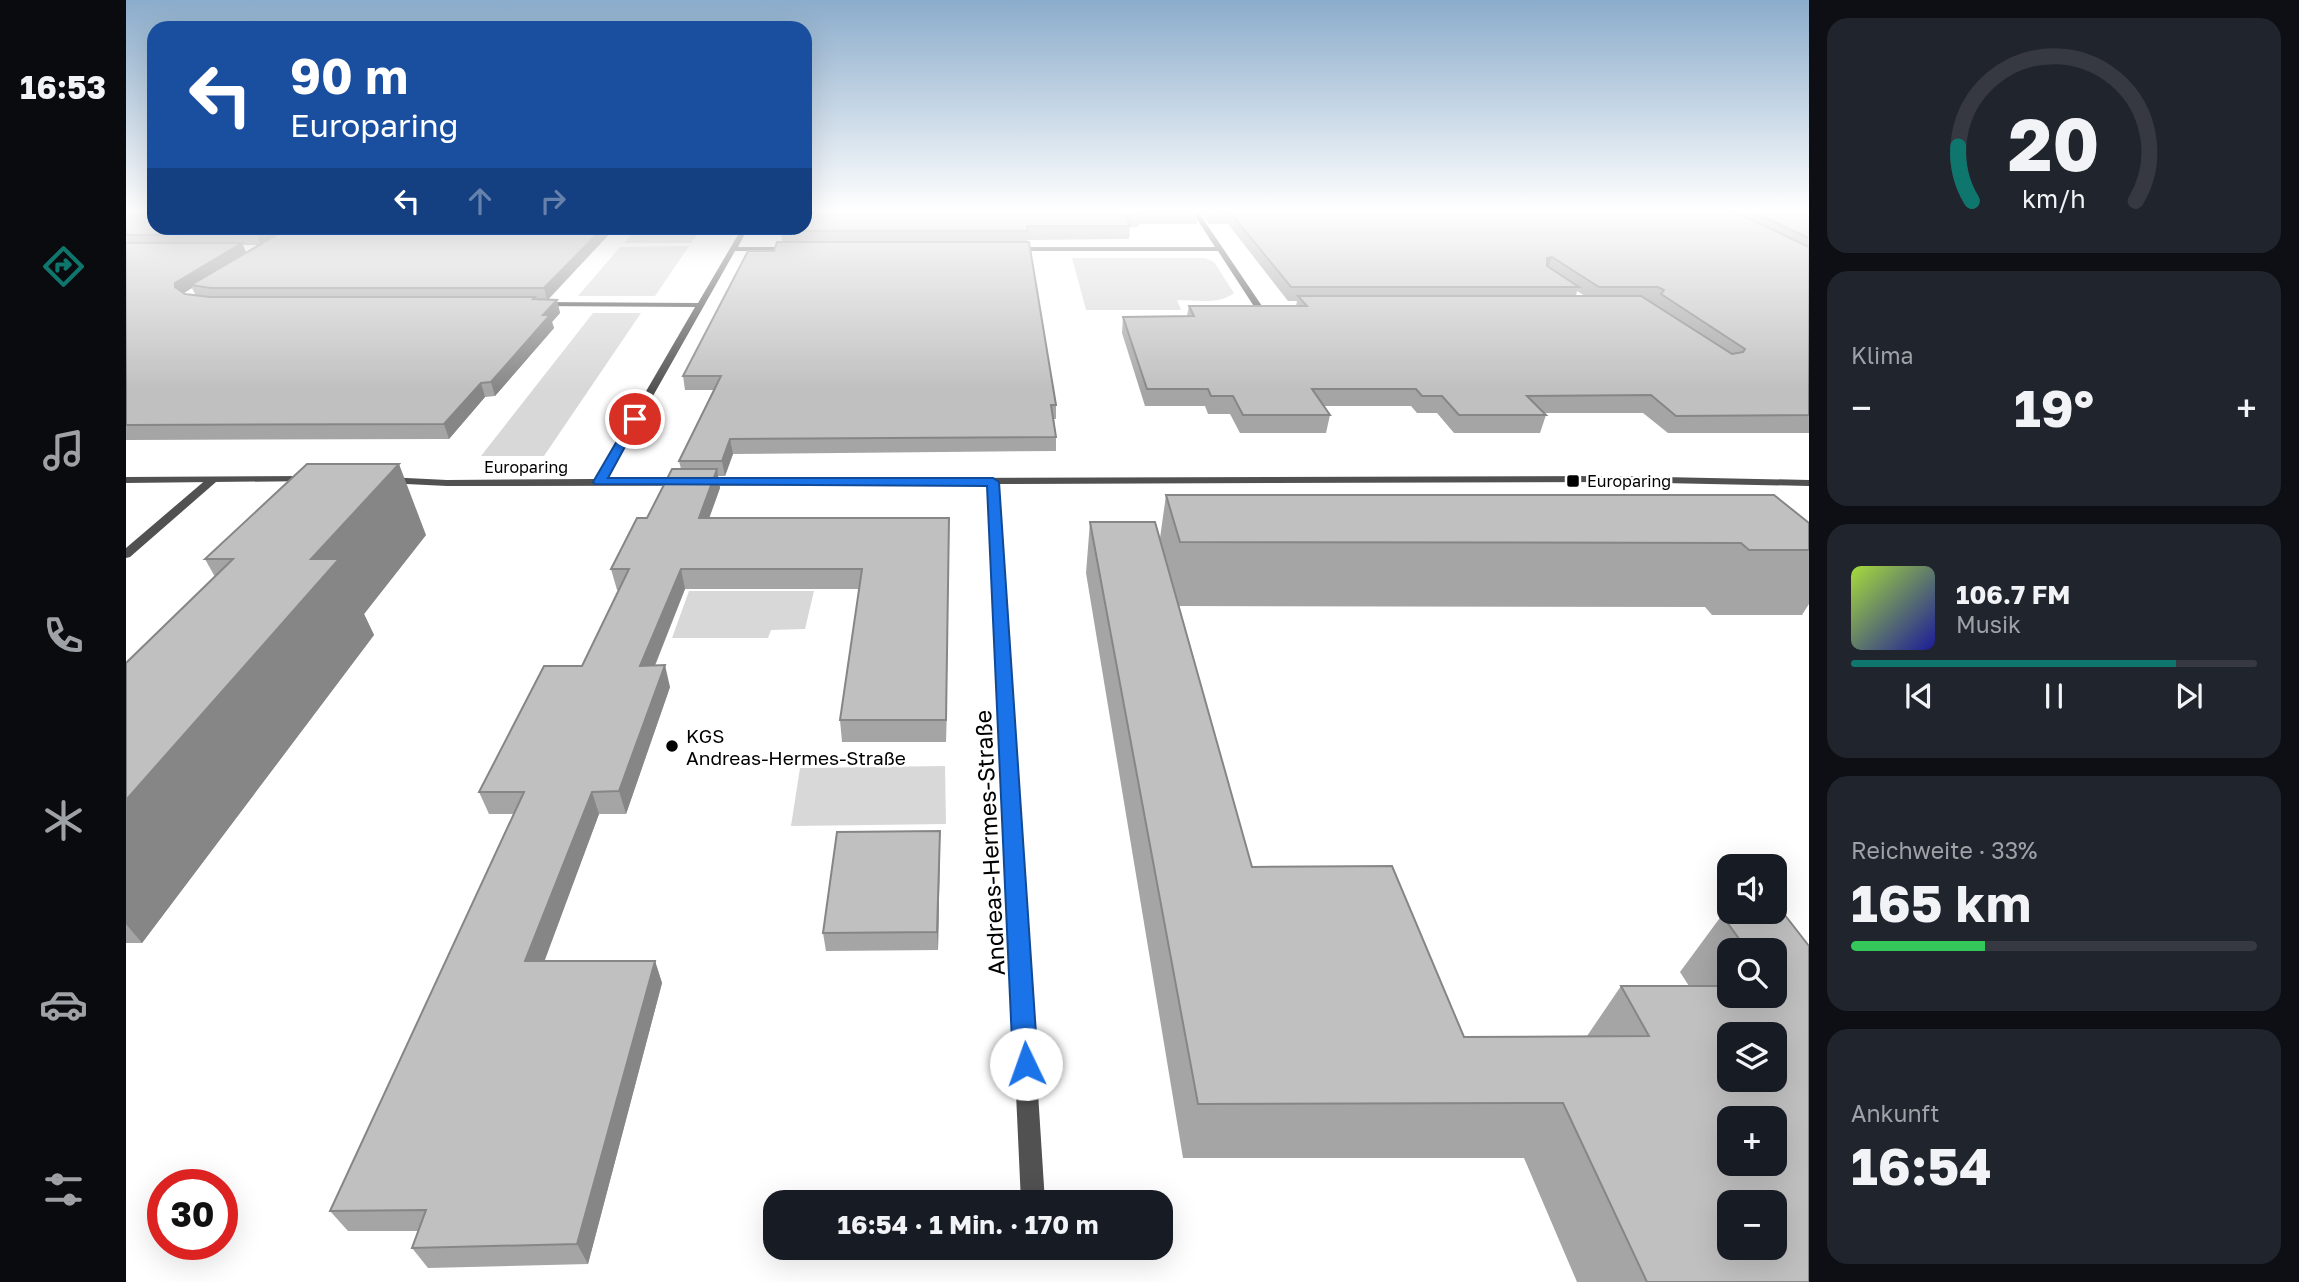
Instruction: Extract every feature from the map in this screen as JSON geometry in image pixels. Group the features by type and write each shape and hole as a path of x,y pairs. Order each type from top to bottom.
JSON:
{"street":[{"path":"599,482 721,270"},
{"path":"1234,270 1257,306"},
{"path":"530,304 701,304"},
{"name":"Europaring","path":"367,478 447,483 1615,479 1809,483"},
{"path":"126,480 327,479"},
{"path":"126,554 212,480"},
{"name":"Andreas-Hermes-Straße","path":"993,482 1032,1190"}],"shaded area":[{"path":"600,270 673,270 655,296 578,296"},
{"path":"1075,270 1219,270 1234,293 1214,300 1177,300 1181,310 1086,310"},
{"path":"593,313 641,313 544,456 481,456"},
{"path":"689,591 814,591 805,629 771,630 768,638 672,638"},
{"path":"945,766 946,824 791,826 800,768"}],"building":[{"path":"126,270 197,270 175,283 175,287 185,294 210,297 535,297 533,299 557,300 543,315 550,315 491,382 481,383 444,424 126,425"},
{"path":"217,270 562,270 544,288 211,288 191,285"},
{"path":"738,270 1034,270 1056,405 1051,405 1056,437 730,439 722,461 679,461 721,376 683,376"},
{"path":"1277,270 1553,270 1579,287 1291,287"},
{"path":"1572,270 1809,270 1809,415 1676,416 1651,395 1527,396 1546,415 1459,415 1442,396 1422,396 1416,389 1312,389 1330,415 1243,415 1233,396 1211,396 1208,389 1147,389 1123,317 1194,316 1189,306 1307,306 1298,296 1641,296 1732,354 1745,349 1661,294 1664,290 1658,287 1599,287"},
{"path":"307,464 399,464 311,559 339,559 126,800 126,663 233,559 205,559"},
{"path":"672,469 717,469 699,518 949,518 946,720 840,720 862,569 681,569 640,666 665,665 619,791 592,792 525,961 655,961 577,1244 412,1248 426,1210 330,1211 524,792 479,792 544,666 582,666 629,569 611,569 637,518 647,518"},
{"path":"1166,495 1774,495 1809,523 1809,550 1749,550 1741,543 1180,542"},
{"path":"1090,522 1155,522 1252,867 1392,866 1464,1037 1649,1036 1621,986 1717,986 1717,1008 1787,1008 1787,938 1738,938 1728,924 1787,924 1787,918 1809,946 1809,1282 1647,1282 1563,1103 1198,1104"},
{"path":"940,831 937,932 823,933 837,832"}],"place":[{"name":"Europaring","path":"1573,481"},
{"name":"KGS Andreas-Hermes-Straße","path":"672,746"}],"route":[{"path":"635,419 599,482 993,482 1026,1064"}]}
